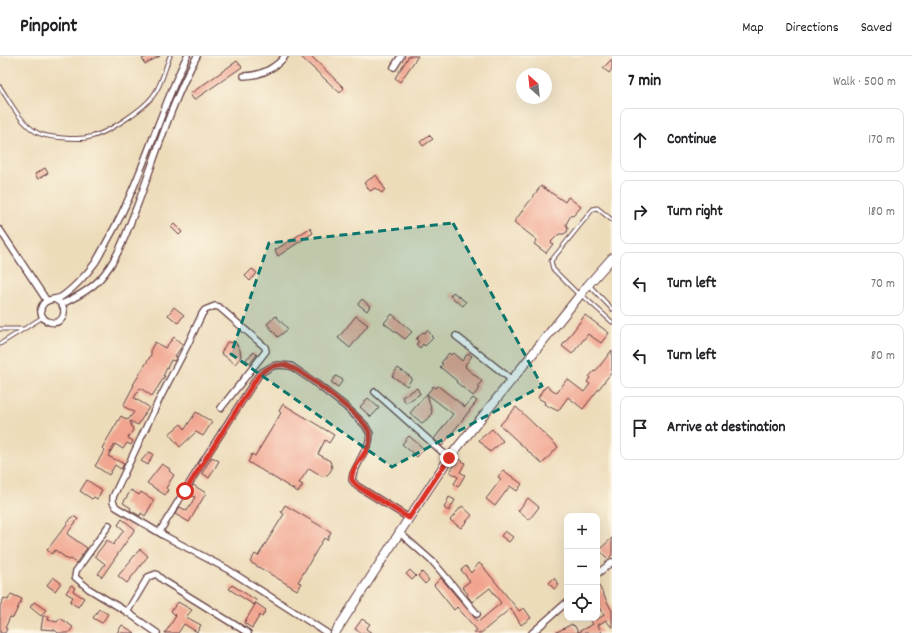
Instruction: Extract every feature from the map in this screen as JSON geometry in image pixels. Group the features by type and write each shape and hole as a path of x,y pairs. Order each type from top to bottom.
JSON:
{"street":[{"path":"56,300 62,304 64,308 64,316 58,322 50,322 43,317 41,312 42,308 47,301 56,300 64,295 95,262 122,214 138,178 178,74 187,56"},
{"path":"62,304 81,295 100,279 119,250 167,124 187,75 197,56"},
{"path":"244,76 259,74 275,66 285,56"},
{"path":"394,67 401,56"},
{"path":"0,230 47,301"},
{"path":"335,633 449,458 588,285 612,258"},
{"path":"221,408 266,351 265,347 219,307 215,306 205,310 202,314 188,346 159,400 113,497 113,502 116,507 163,535 227,569 327,633"},
{"path":"456,336 512,380"},
{"path":"163,535 160,529 255,381 262,372 278,365 291,366 313,381 345,406 365,425 370,434 370,442 353,474 352,480 357,486 409,518"},
{"path":"375,392 449,458"},
{"path":"109,525 76,571 75,577 89,589 127,612 157,633"},
{"path":"400,533 434,563 476,614"},
{"path":"600,572 612,562"},
{"path":"127,612 148,577 156,574 164,581 248,633"},
{"path":"532,633 564,605"}],"lane":[{"path":"0,87 21,118 37,133 62,138 90,138 102,133 147,103 156,92 170,56"},
{"path":"612,220 601,210 597,208 593,209 551,261 553,269 580,295 612,322"},
{"path":"588,285 612,309"},
{"path":"0,344 43,317"},
{"path":"0,330 24,329"}],"highlighted area":[{"path":"453,223 542,386 392,467 231,354 269,243"}],"building":[{"path":"148,56 160,56 145,64 142,59"},
{"path":"300,56 311,56 344,88 340,93"},
{"path":"409,56 418,56 400,82 395,78"},
{"path":"612,59 612,69 609,73 603,68"},
{"path":"237,61 242,67 194,100 190,94"},
{"path":"429,135 433,139 423,146 420,142"},
{"path":"45,168 48,173 38,179 35,174"},
{"path":"376,175 385,189 382,193 375,188 370,191 364,183"},
{"path":"541,186 565,202 568,197 581,207 573,216 571,215 566,224 568,229 567,232 564,234 559,234 551,242 553,244 546,253 534,244 537,240 514,222"},
{"path":"174,224 182,232 179,235 171,227"},
{"path":"310,228 313,233 278,256 275,250"},
{"path":"252,269 257,273 250,281 245,276"},
{"path":"453,292 466,302 463,306 450,296"},
{"path":"362,299 370,306 367,311 358,304"},
{"path":"174,307 184,315 178,323 168,315"},
{"path":"392,314 412,332 405,339 384,323"},
{"path":"585,315 609,333 601,343 588,334 572,354 562,346"},
{"path":"276,316 288,329 278,337 267,324"},
{"path":"356,316 368,325 350,348 338,338"},
{"path":"427,330 433,338 425,346 423,344 420,348 416,344 419,342 416,339"},
{"path":"174,337 183,345 175,356 177,357 174,361 171,360 163,376 165,376 152,396 140,388 134,398 149,407 138,425 130,421 133,430 128,438 133,441 131,445 127,443 123,449 115,444 108,456 124,464 121,469 115,465 109,475 95,466 105,450 102,448 121,416 128,420 134,412 123,406 133,385 151,355 151,349 155,342 165,348"},
{"path":"227,342 236,343 240,350 241,357 235,364 221,353"},
{"path":"612,350 612,372 583,409 568,397 558,411 544,404 545,402 538,398 543,389 547,386 557,393 567,379 584,392 590,384 587,382 590,378 589,377 594,371 595,372"},
{"path":"254,352 257,355 250,363 246,359"},
{"path":"449,353 451,355 453,353 462,361 468,353 472,356 465,367 482,381 478,386 480,388 473,396 440,367 443,364 441,363"},
{"path":"398,368 412,378 407,386 392,376"},
{"path":"336,376 343,380 338,387 331,382"},
{"path":"433,386 436,388 438,386 465,407 473,398 477,401 442,446 434,439 453,414 427,394 432,412 430,417 422,423 410,413"},
{"path":"417,388 420,394 406,403 402,397"},
{"path":"368,398 379,408 371,417 360,407"},
{"path":"283,404 334,435 329,443 325,440 318,454 330,461 332,468 330,472 327,475 322,476 309,468 299,483 303,485 298,492 248,462 252,454 255,456 281,413 279,411"},
{"path":"516,407 558,447 542,464 500,425"},
{"path":"196,412 212,422 203,436 196,432 180,447 169,434 181,424 185,429"},
{"path":"492,429 503,441 490,452 479,440"},
{"path":"409,436 424,449 417,457 402,444"},
{"path":"149,452 153,454 148,465 141,461"},
{"path":"212,457 219,461 209,478 202,473"},
{"path":"459,459 465,463 460,472 465,475 458,487 454,484 458,477 450,472"},
{"path":"162,464 170,469 169,471 174,475 166,488 168,490 165,495 147,483"},
{"path":"503,470 522,484 517,491 510,486 495,506 486,499 501,479 498,477"},
{"path":"87,480 102,490 97,499 94,497 92,499 80,491"},
{"path":"193,485 206,493 189,522 175,514 180,507 187,511 195,497 188,494"},
{"path":"131,490 139,495 141,492 154,500 145,516 141,513 140,516 130,510 131,508 123,503"},
{"path":"449,497 455,500 449,511 444,508"},
{"path":"528,498 539,507 529,520 518,511"},
{"path":"285,505 331,532 327,540 324,538 298,582 301,583 297,590 250,562 255,554 258,556 284,514 281,512"},
{"path":"462,506 472,515 461,528 450,520"},
{"path":"73,516 78,519 67,534 87,548 76,563 55,550 52,554 47,550"},
{"path":"122,519 135,529 102,577 98,574 105,564 95,556 107,540 113,545 124,530 118,525"},
{"path":"505,531 513,537 509,542 501,536"},
{"path":"612,538 612,555 608,559 600,551 600,549"},
{"path":"140,549 148,556 127,583 118,576"},
{"path":"479,563 485,568 519,611 524,608 531,618 521,625 511,608 481,633 473,633 477,630 457,607 454,610 434,585 441,578 478,622 501,603 490,588 472,602 462,587 470,581 461,570 466,566 471,573"},
{"path":"410,570 416,576 412,580 406,574"},
{"path":"422,572 429,580 425,584 418,576"},
{"path":"53,577 61,583 55,591 47,585"},
{"path":"554,578 559,585 554,589 549,583"},
{"path":"71,585 75,588 73,591 84,598 78,607 70,602 73,597 66,593"},
{"path":"232,585 256,600 254,605 229,589"},
{"path":"600,588 612,611 612,628 606,620 598,625 602,633 555,633 572,624 578,632 593,624 591,621 600,621 600,618 604,615 600,606"},
{"path":"11,594 22,599 13,618 10,617 5,628 7,629 5,633 0,633 0,606 4,598 8,600"},
{"path":"34,602 46,610 41,616 30,607"},
{"path":"178,602 192,610 186,617 201,625 197,632 184,624 178,633 165,633 176,616 171,611"},
{"path":"256,603 266,610 262,617 260,615 252,628 244,623"},
{"path":"99,609 108,614 102,623 93,618"},
{"path":"43,616 49,616 48,620 57,622 60,618 73,627 69,633 58,633 55,630 41,629"},
{"path":"362,619 370,624 366,629 372,633 361,633 355,629"},
{"path":"122,625 135,633 117,633"}],"route":[{"path":"185,491 258,376 262,372 278,365 291,366 313,381 345,406 365,425 370,434 370,442 353,474 352,480 357,486 409,518 449,458"}]}
